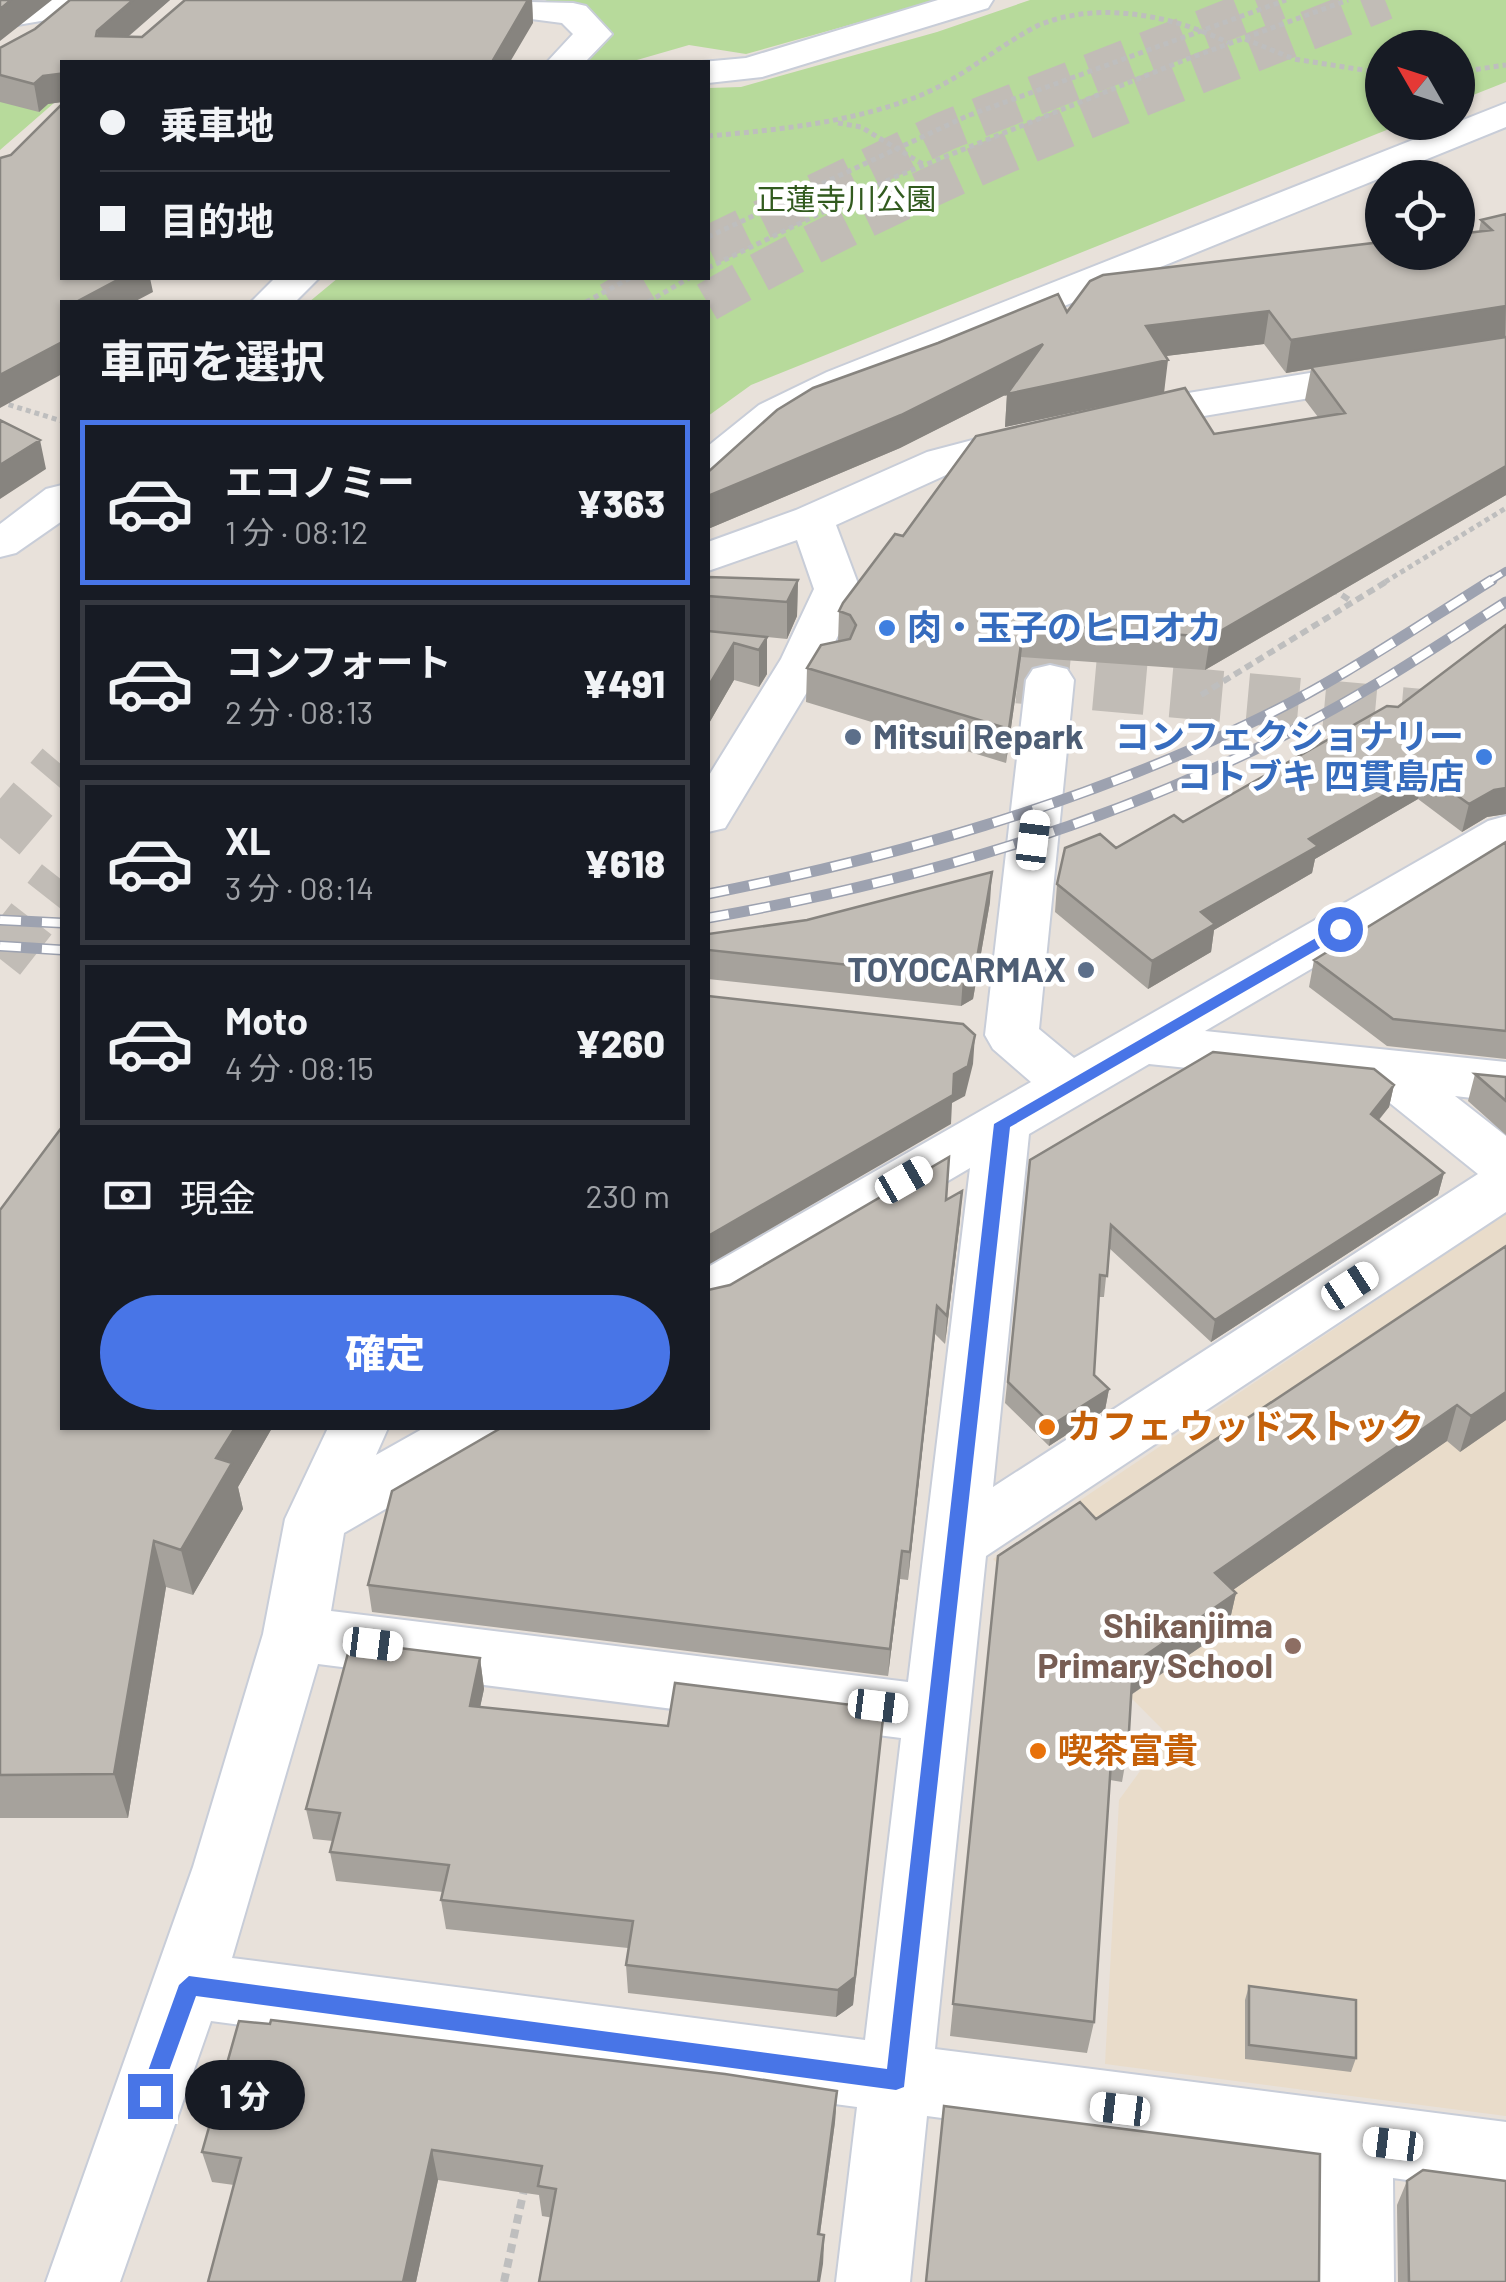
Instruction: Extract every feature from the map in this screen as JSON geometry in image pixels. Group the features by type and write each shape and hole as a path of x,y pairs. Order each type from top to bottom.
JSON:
{"street":[{"path":"468,0 519,3 574,14 594,34 568,60"},
{"path":"710,72 750,70 975,0"},
{"path":"0,17 80,1"},
{"path":"16,51 80,1"},
{"path":"710,466 774,414 842,380 1506,114"},
{"path":"272,300 297,280"},
{"path":"710,556 812,519 942,460 1015,441 1132,415 1506,354"},
{"path":"710,813 837,589 812,519"},
{"path":"1050,680 993,1032 1070,1085"},
{"path":"710,1293 1506,833"},
{"path":"1142,1044 1506,1082"},
{"path":"1385,1070 1506,1166"},
{"path":"873,2282 1002,1124"},
{"path":"956,1543 1506,1184"},
{"path":"83,2282 189,1985 295,1634 316,1518 357,1430"},
{"path":"316,1518 471,1430"},
{"path":"295,1634 937,1714"},
{"path":"189,1985 1506,2158"},
{"path":"1356,2139 1357,2282"}],"path":[{"path":"710,236 967,116 1286,0"},
{"path":"710,267 924,165 1348,0"},
{"path":"710,136 826,122 878,110 940,88 1043,24 1073,16 1124,12 1161,16 1204,29 1230,44"},
{"path":"1244,38 1288,58 1365,70"},
{"path":"1475,70 1506,65"},
{"path":"826,122 861,127 924,165"},
{"path":"590,300 626,280"},
{"path":"651,300 686,280"},
{"path":"0,402 60,420"},
{"path":"1201,695 1506,508"},
{"path":"1319,580 1351,602"},
{"path":"504,2282 527,2174"}],"shaded area":[{"name":"Shikanjima Primary School","path":"1506,1213 1506,2116 1105,2064 1119,1800 1167,1734 993,1559"}],"green space":[{"path":"545,0 938,0 746,54 689,45 637,60 578,60 606,30"},
{"name":"正蓮寺川公園","path":"1030,0 1506,0 1506,82 1475,94 1475,30 1365,30 1365,139 751,385 710,415 710,300 311,300 336,280 710,280 710,88 741,87 937,32"},
{"path":"60,96 0,150 0,100"}],"building":[{"path":"70,0 133,0 96,36 142,37 185,0 528,0 493,60 60,60 60,91 59,74 43,76 34,84 0,75 0,48 35,29"},
{"path":"60,106 60,280 117,280 80,300 60,300 60,343 0,375 0,158 11,155"},
{"path":"1506,214 1506,306 1291,340 1269,311 1146,326 1168,360 1007,394 1043,344 901,415 710,495 710,470 777,410 813,388 1058,294 1067,312 1090,281 1103,275 1365,244 1365,270 1475,270 1475,232 1492,230 1481,220"},
{"path":"1506,337 1506,466 1210,637 1024,623 1009,729 807,668 821,645 850,639 856,625 850,615 839,611 843,603 895,534 903,536 976,436 1185,388 1214,434 1345,413 1311,367"},
{"path":"0,420 40,440 0,465"},
{"path":"710,577 798,580 787,602 710,596"},
{"path":"1506,625 1506,788 1469,804 1424,772 1309,839 1318,846 1201,912 1215,924 1152,961 1057,884 1065,848 1100,834 1116,848 1174,815 1183,822 1387,706 1398,707"},
{"path":"710,631 767,637 759,650 734,643 710,684"},
{"path":"1506,842 1506,1031 1393,1019 1314,960"},
{"path":"992,872 975,970 963,977 710,950 710,934 807,920"},
{"path":"710,996 963,1024 975,1035 968,1066 954,1074 953,1095 710,1235"},
{"path":"1213,1052 1374,1069 1394,1085 1371,1114 1444,1173 1215,1320 1111,1225 1107,1276 1100,1275 1094,1375 1109,1389 1052,1425 1008,1382 1030,1160"},
{"path":"1475,1074 1506,1077 1506,1101"},
{"path":"60,1130 60,1430 234,1430 216,1458 232,1463 181,1550 154,1541 114,1774 0,1775 0,1210"},
{"path":"949,1157 946,1200 962,1191 947,1316 937,1306 910,1552 902,1551 890,1649 368,1585 392,1491 498,1430 710,1430 710,1290 730,1285"},
{"path":"1506,1246 1506,1392 1471,1416 1457,1405 1215,1573 1236,1593 1133,1664 1128,1748 1112,1746 1094,2022 953,2004 998,1556 1080,1502 1096,1519"},
{"path":"351,1642 480,1658 470,1706 668,1726 675,1683 884,1709 855,1977 838,1990 626,1965 633,1921 441,1900 449,1865 330,1852 340,1813 306,1809"},
{"path":"1249,1986 1356,2000 1356,2058 1249,2045"},
{"path":"271,2020 837,2091 818,2234 824,2235 818,2282 539,2282 556,2189 538,2186 542,2166 432,2150 403,2282 208,2282 241,2158 202,2152 239,2021 270,2024"},
{"path":"944,2106 1320,2154 1319,2282 926,2282"},
{"path":"1423,2170 1506,2181 1506,2282 1409,2282 1407,2181"}],"tunnel":[{"path":"710,245 945,131 1278,0"},
{"path":"710,300 872,215 956,176 1126,103 1385,0"},
{"path":"613,300 648,280"},
{"path":"941,671 1506,722"},
{"path":"0,838 60,767"},
{"path":"0,959 60,883"}],"railway":[{"path":"1488,582 1506,571"},
{"path":"710,894 916,845 1119,779 1250,723 1313,691 1492,580"},
{"path":"710,918 861,887 936,867 1011,846 1156,793 1325,714 1506,602"},
{"path":"0,920 60,923"},
{"path":"0,946 60,950"}],"place":[{"name":"肉・玉子のヒロオカ","path":"887,628"},
{"name":"Mitsui Repark","path":"853,737"},
{"name":"コンフェクショナリー コトブキ 四貫島店","path":"1484,757"},
{"name":"TOYOCARMAX","path":"1086,970"},
{"name":"カフェ ウッドストック","path":"1047,1427"},
{"name":"Shikanjima Primary School","path":"1293,1646"},
{"name":"喫茶富貴","path":"1038,1751"}],"route":[{"path":"150,2096 189,1985 896,2080 1002,1124 1340,929"}]}
